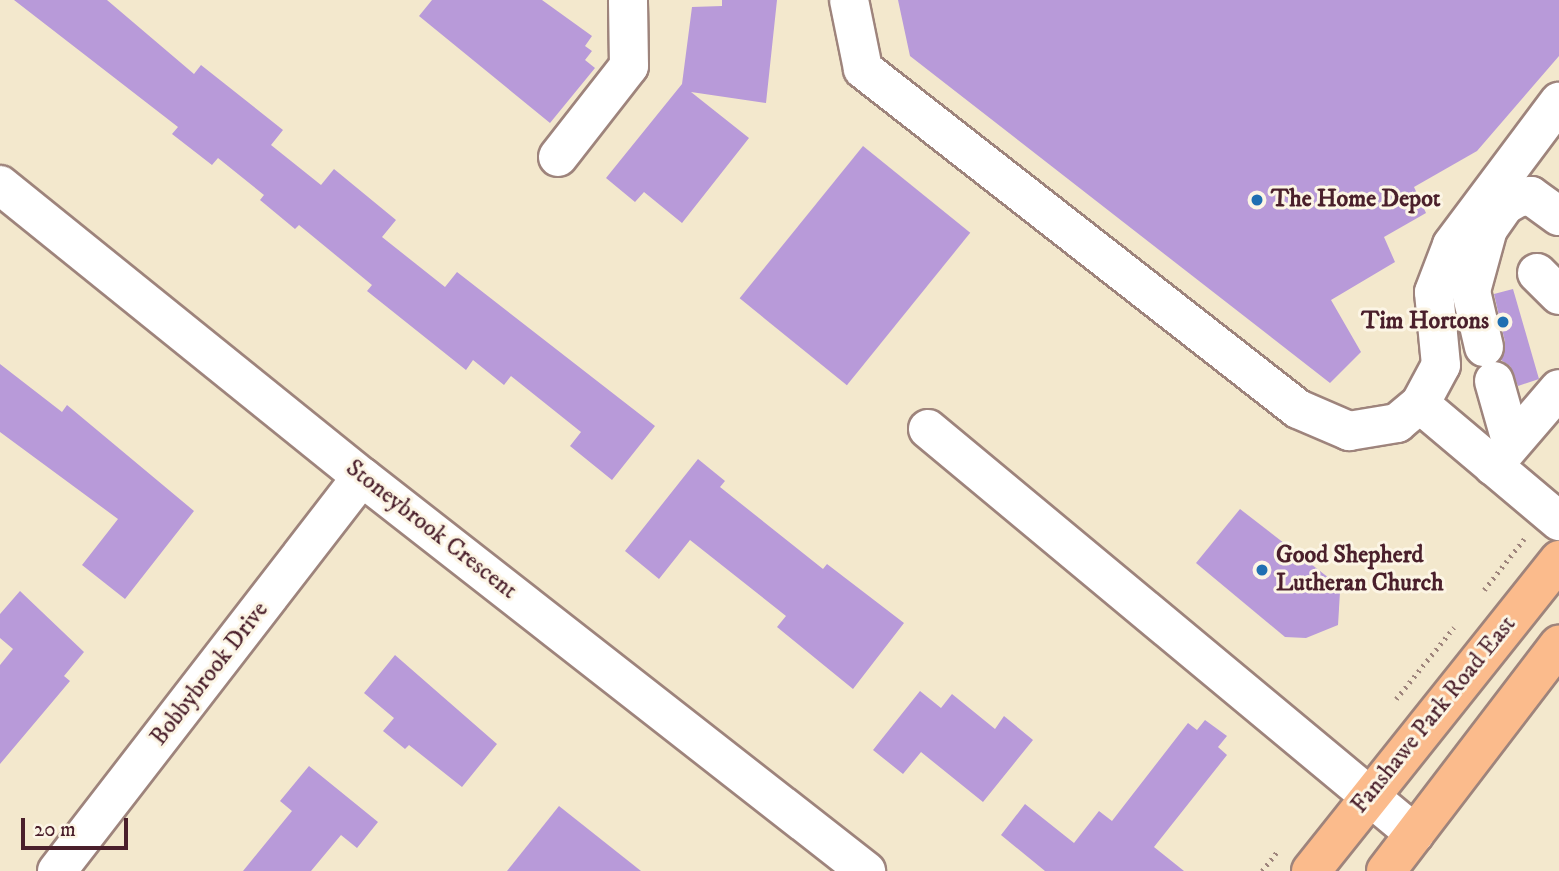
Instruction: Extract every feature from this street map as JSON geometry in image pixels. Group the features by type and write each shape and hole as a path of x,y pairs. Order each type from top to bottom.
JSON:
{"main road":[{"name":"Fanshawe Park Road East","path":"1311,871 1559,560"},
{"path":"1386,871 1559,645"}],"street":[{"path":"849,0 863,69 1298,409 1349,431 1396,423 1420,404 1441,365 1434,292 1452,245 1559,102"},
{"path":"558,157 629,66 623,5"},
{"name":"Stoneybrook Crescent","path":"0,185 362,477 866,871"},
{"path":"1502,453 1489,364 1471,291 1488,229 1505,205 1519,197 1531,196 1559,216"},
{"path":"1502,453 1559,389"},
{"path":"1420,404 1502,453 1559,521"},
{"path":"928,429 1368,798 1415,834"},
{"name":"Bobbybrook Drive","path":"57,871 362,477"}],"building":[{"path":"14,0 107,0 194,74 201,65 283,130 271,145 321,185 334,169 396,220 382,237 445,287 457,272 655,426 612,480 570,446 581,432 511,376 504,385 473,360 466,370 367,291 372,285 299,225 295,229 260,200 264,195 218,158 212,165 172,134 178,127"},
{"path":"432,0 542,0 592,36 585,46 592,51 585,60 595,68 550,123 419,16"},
{"path":"722,0 777,0 766,103 691,92 749,138 682,223 644,192 635,202 606,178 682,84 692,7 722,6"},
{"name":"The Home Depot","path":"898,0 1559,0 1559,56 1477,151 1414,187 1426,213 1384,237 1395,262 1331,300 1361,352 1330,383 910,56"},
{"path":"863,146 970,233 847,385 740,298"},
{"path":"1513,289 1539,379 1518,386 1510,366 1501,360 1505,342 1494,294"},
{"path":"0,364 62,412 67,405 194,511 125,599 82,565 118,519 0,432"},
{"path":"698,459 725,481 720,487 823,569 827,564 904,623 853,689 777,627 786,616 690,540 659,579 625,551"},
{"name":"Good Shepherd Lutheran Church","path":"1240,509 1329,578 1340,592 1338,625 1306,638 1285,637 1196,563"},
{"path":"20,591 84,652 64,676 70,681 0,764 0,665 13,649 0,638 0,614"},
{"path":"395,655 497,744 462,787 409,745 405,749 383,731 394,718 364,693"},
{"path":"920,691 941,708 952,694 995,729 1004,716 1033,740 983,802 921,752 903,774 873,750"},
{"path":"1205,720 1227,736 1218,747 1227,755 1154,847 1184,871 1045,871 1001,835 1025,804 1074,843 1099,811 1112,821 1188,723 1197,730"},
{"path":"309,766 378,822 357,848 341,835 311,871 243,871 292,811 280,801"},
{"path":"559,806 641,871 507,871"}],"place":[{"name":"The Home Depot","path":"1257,200"},
{"name":"Tim Hortons","path":"1503,322"},
{"name":"Good Shepherd Lutheran Church","path":"1262,570"}]}
